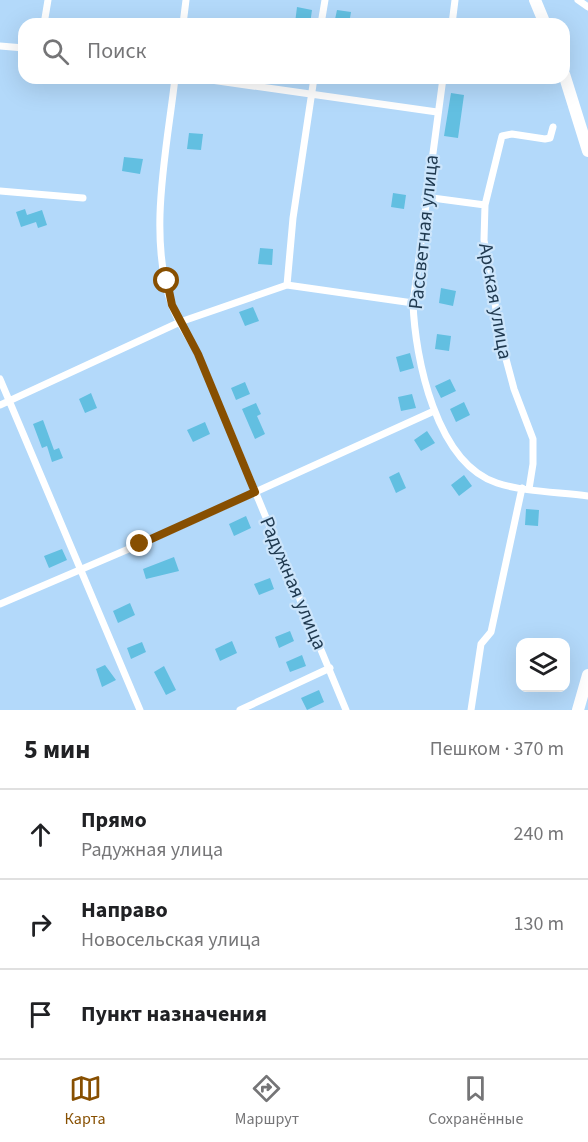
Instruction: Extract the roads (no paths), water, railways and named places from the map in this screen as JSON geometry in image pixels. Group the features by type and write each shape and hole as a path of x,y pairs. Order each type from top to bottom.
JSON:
{"main road":[{"path":"535,0 542,18"},
{"path":"567,84 588,151"},
{"path":"578,710 588,675"}],"street":[{"path":"45,18 48,0"},
{"path":"184,18 186,0"},
{"path":"322,18 325,0"},
{"path":"453,18 455,0"},
{"path":"578,0 588,7"},
{"path":"0,46 18,48"},
{"name":"Радужная улица","path":"174,84 160,212 167,281 172,305 198,354 346,710"},
{"path":"235,84 437,112"},
{"path":"287,285 293,218 313,84"},
{"name":"Рассветная улица","path":"442,84 413,303 414,329 434,411 447,436 476,471 496,483 588,496"},
{"name":"Арская улица","path":"471,710 481,644 491,632 533,464 533,439 514,389 502,344 484,240 485,206 502,135 512,134 545,139 550,138 553,127"},
{"path":"0,191 83,198"},
{"path":"426,197 485,206"},
{"path":"0,405 180,322 287,285 413,303"},
{"path":"0,379 140,710"},
{"path":"0,604 353,449 434,411"},
{"path":"240,710 330,668"}]}
